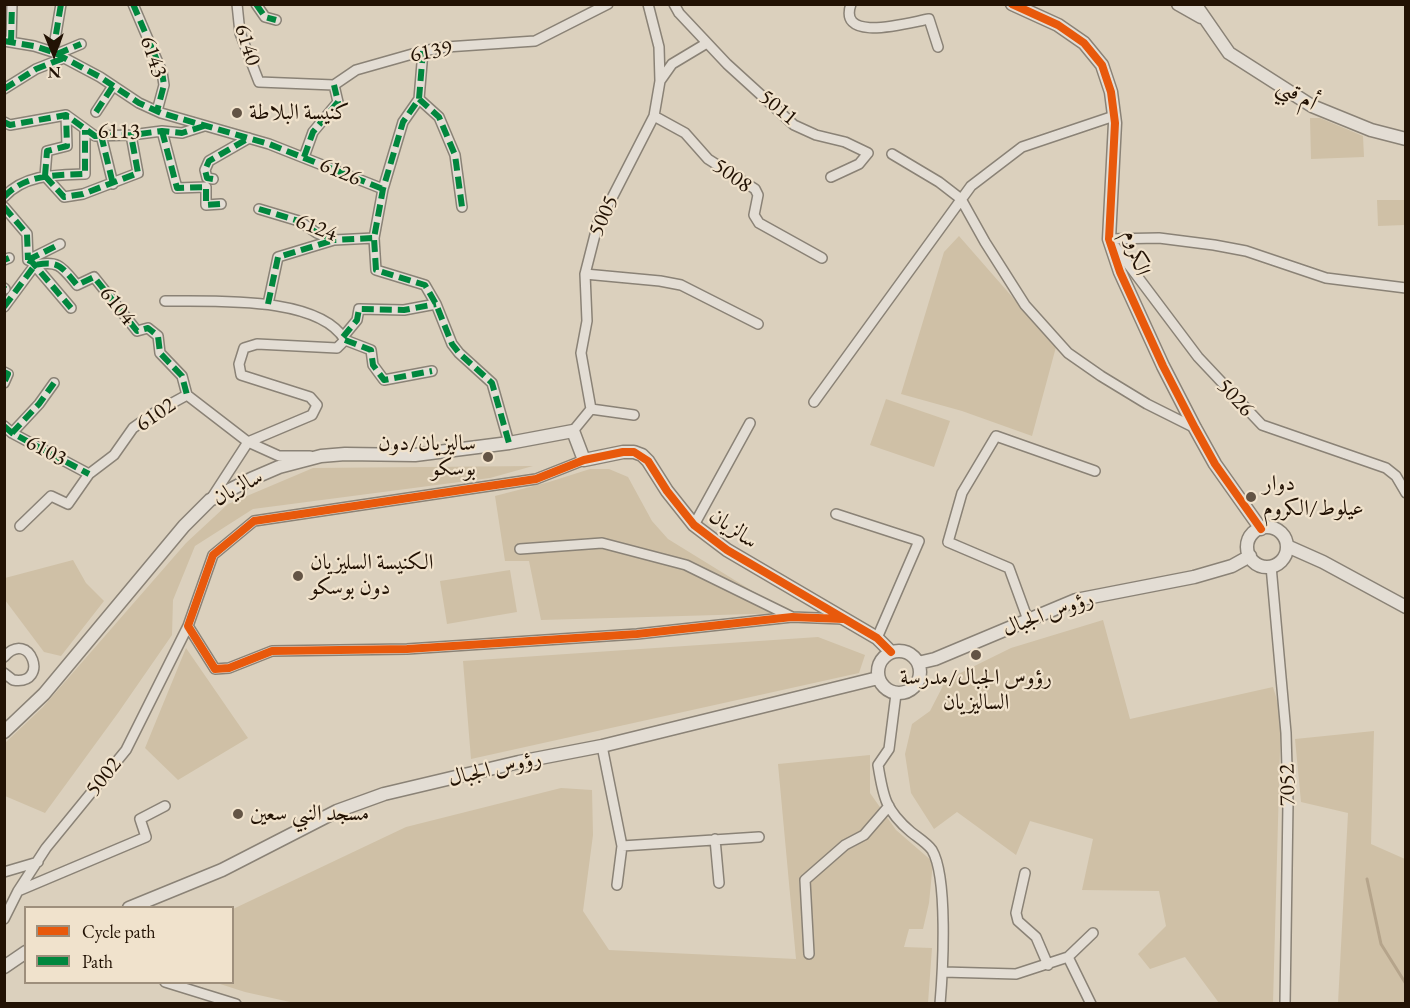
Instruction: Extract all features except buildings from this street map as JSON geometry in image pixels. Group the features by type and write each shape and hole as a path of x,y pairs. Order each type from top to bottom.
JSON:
{"street":[{"path":"8,41 12,4"},
{"path":"58,55 61,4"},
{"name":"6143","path":"133,4 162,72 164,85 157,111"},
{"name":"6140","path":"237,4 240,33 259,82 334,85"},
{"path":"256,4 266,17 276,20"},
{"name":"6139","path":"334,85 356,70 446,46 535,42 608,4"},
{"name":"5005","path":"591,409 581,353 586,321 585,274 598,219 613,196 654,116 660,81 659,47 648,4"},
{"name":"5011","path":"674,4 678,13 707,43 794,125 816,135 845,142 867,153 859,164 831,177"},
{"path":"851,4 850,21 859,27 870,29 929,19 938,47"},
{"name":"الكروم","path":"1012,4 1058,25 1084,43 1102,65 1111,92 1114,116 1109,239 1120,272 1163,366 1195,428 1215,464 1260,529"},
{"name":"أم قبي","path":"1178,4 1208,21"},
{"name":"أم قبي","path":"1196,4 1229,53 1312,106 1371,130 1406,139"},
{"name":"6126","path":"8,41 34,46 58,55 113,86 139,104 304,157 383,189 374,238 376,270 425,285 436,304 452,344 492,383 509,443"},
{"path":"660,81 672,64 707,43"},
{"path":"4,89 58,55 81,44"},
{"path":"383,189 403,122 419,99 423,51"},
{"path":"304,157 313,132 338,102 334,85"},
{"path":"96,112 113,86"},
{"path":"419,99 439,117 455,155 462,207"},
{"path":"66,116 67,146 47,151 45,176 64,197 83,194 138,173 131,135"},
{"name":"6113","path":"4,122 10,125 66,116 96,136 162,131 182,133 204,126"},
{"name":"5008","path":"654,116 685,134 708,159 755,189 758,195 754,215 759,223 822,258"},
{"path":"814,402 971,186 1023,147 1114,116"},
{"path":"5,196 17,186 45,176 85,174 85,130"},
{"path":"162,131 177,188 206,187 206,205 221,204"},
{"path":"102,135 113,184"},
{"path":"213,179 207,178 205,170 208,161 249,138"},
{"path":"892,154 939,182 961,199 985,242 1025,304 1068,353 1138,398 1195,428"},
{"name":"6124","path":"259,209 299,221 317,233 334,240 374,238"},
{"path":"6,210 27,234 31,263 71,308"},
{"path":"1109,239 1159,238 1214,245 1246,251 1326,278 1406,288"},
{"name":"5026","path":"1109,239 1198,357 1262,425 1386,468 1401,476 1406,493"},
{"path":"268,304 278,257 334,240"},
{"path":"4,307 31,263 60,244"},
{"name":"6104","path":"31,263 49,262 62,267 76,285 94,277 137,331 148,328 158,336 160,353 182,375 187,395"},
{"path":"585,274 681,285 758,324"},
{"path":"165,301 268,304 291,309 316,317 332,326 344,338 371,350 373,365 384,380 432,371"},
{"path":"210,500 248,442 312,415 317,405 310,397 241,375 239,364 244,348 257,344 337,348 357,320 359,309 404,310 436,304"},
{"path":"4,372 8,374 4,383"},
{"path":"12,433 39,404 54,383"},
{"name":"6102","path":"20,526 51,496 68,504 89,474 114,455 133,428 154,413 187,395 248,442 279,456 321,456"},
{"path":"584,460 573,430 591,409 634,415"},
{"path":"694,525 750,423"},
{"name":"6103","path":"4,426 12,433 89,474"},
{"name":"سالزيان","path":"4,732 44,694 184,526 210,500 279,467 321,456 415,455 509,443 573,430"},
{"path":"1028,620 1009,568 948,542 962,493 996,436 1095,471"},
{"name":"سالزيان","path":"584,460 623,452 634,452 642,456 694,525 727,550 878,638 891,652"},
{"name":"5002","path":"4,919 18,891 46,848 126,750 188,626 213,555 254,521 536,479 584,460"},
{"path":"837,514 919,541 878,638"},
{"path":"1271,528 1281,532 1287,546 1283,559 1271,566 1260,567 1248,551 1249,540 1260,529 1271,528"},
{"path":"520,549 602,543 686,565 792,617"},
{"path":"1287,546 1323,562 1406,607"},
{"name":"رؤوس الجبال","path":"918,663 935,659 1076,600 1194,577 1232,566 1250,556"},
{"name":"7052","path":"1271,566 1287,733 1286,1004"},
{"path":"188,626 215,669 229,668 272,651 406,649 637,634 792,617 843,619"},
{"path":"5,656 14,649 24,650 29,653 34,662 33,673 24,680 14,680 5,674"},
{"path":"891,652 907,652 918,663 920,670 916,685 910,690 896,694 884,688 878,678 879,662 891,652"},
{"name":"رؤوس الجبال","path":"134,906 222,870 337,811 384,794 519,762 602,746 878,678"},
{"path":"896,694 889,749 878,765 883,799 899,822 931,848 941,873 943,972 940,1004"},
{"path":"602,746 622,846 617,885"},
{"path":"18,891 146,837 140,819 165,806"},
{"path":"809,954 805,880 845,845 864,835 889,806"},
{"path":"622,846 759,837"},
{"path":"715,839 719,883"},
{"path":"4,872 38,862"},
{"path":"1025,873 1016,914 1018,921 1036,937 1048,964"},
{"path":"943,972 1016,974 1068,957 1093,933"},
{"path":"4,967 24,953"},
{"path":"1068,957 1091,1004"},
{"path":"171,984 236,1004"}],"shaded area":[{"path":"1310,118 1320,118 1363,136 1364,157 1311,159"},
{"path":"1377,200 1405,200 1405,225 1378,226"},
{"path":"959,236 1056,347 1032,436 962,411 901,394 944,252"},
{"path":"886,399 950,421 934,467 870,445"},
{"path":"533,466 490,478 253,509 195,546 173,600 172,635 45,813 5,796 5,743 43,707 186,543 228,504 313,468"},
{"path":"590,469 609,469 628,477 652,521 668,539 788,613 541,620 529,561 505,561 495,496"},
{"path":"73,560 86,583 104,601 61,656 44,652 5,600 5,578"},
{"path":"510,570 517,612 447,624 440,581"},
{"path":"1103,620 1130,719 1273,687 1281,713 1273,1003 1219,1003 1185,957 1150,969 1138,954 1166,926 1159,891 1082,890 1093,839 1030,821 1016,855 957,812 934,829 911,793 905,754 912,724 930,711 946,680 1011,648"},
{"path":"818,637 865,655 859,673 471,759 463,661"},
{"path":"186,648 248,738 178,780 145,748"},
{"path":"1374,731 1371,844 1405,859 1405,1003 1338,1003 1348,813 1301,802 1295,739"},
{"path":"870,755 870,793 896,830 933,862 929,903 923,929 909,929 904,947 932,948 928,1003 299,1004 220,984 234,984 234,909 406,827 561,788 592,790 593,835 583,911 609,950 796,959 778,764"}],"waterway":[{"path":"1367,879 1381,944 1406,984"}],"marked path":[{"path":"11,42 12,4"},
{"path":"53,52 61,4"},
{"path":"133,4 162,72 164,85 157,111"},
{"path":"256,4 265,17 276,20"},
{"path":"4,41 53,52 100,77 139,103 161,113 269,144 383,189"},
{"path":"57,54 81,44"},
{"path":"423,51 419,99 403,122 383,189 374,238 376,270 425,285 436,304 452,344 492,383 509,443"},
{"path":"4,89 36,69 64,58"},
{"path":"304,157 313,132 338,102 334,85"},
{"path":"96,112 113,86"},
{"path":"419,99 439,117 455,155 462,207"},
{"path":"4,122 10,125 66,115 95,136 162,131 182,133 204,126"},
{"path":"45,176 47,151 67,146 66,115"},
{"path":"4,197 12,189 31,180 85,174 85,130"},
{"path":"162,131 177,188 206,187 206,205 221,204"},
{"path":"101,135 113,184"},
{"path":"45,176 64,197 83,194 138,173 131,135"},
{"path":"213,179 207,178 205,170 209,161 249,138"},
{"path":"4,207 27,234 28,260"},
{"path":"259,209 299,221 317,233 334,240 374,238"},
{"path":"268,304 278,257 334,240"},
{"path":"28,260 60,244"},
{"path":"4,260 9,258"},
{"path":"28,260 71,308"},
{"path":"4,307 35,265 55,264 77,285 94,277 137,331 148,328 158,336 160,353 182,376 187,395"},
{"path":"343,337 357,320 359,309 404,310 436,304"},
{"path":"345,340 371,350 373,365 384,380 432,371"},
{"path":"4,372 8,374 4,383"},
{"path":"12,433 39,404 54,383"},
{"path":"4,426 12,433 89,474"}],"cycle path":[{"path":"1012,4 1058,25 1084,43 1102,65 1111,92 1115,123 1109,239 1120,272 1163,366 1195,428 1215,464 1261,529"},
{"path":"843,619 792,617 637,634 407,649 272,651 229,668 215,669 188,626 213,555 254,521 536,479 584,460 634,452 648,461 667,491 694,525 727,550 877,638 891,652"}],"place":[{"name":"كنيسة البلاطة","path":"237,113"},
{"name":"ساليزيان/دون بوسكو","path":"488,457"},
{"name":"دوار عيلوط/الكروم","path":"1251,497"},
{"name":"الكنيسة السليزيان دون بوسكو","path":"298,576"},
{"name":"رؤوس الجبال/مدرسة الساليزيان","path":"976,655"},
{"name":"مسجد النبي سعين","path":"238,814"}]}
